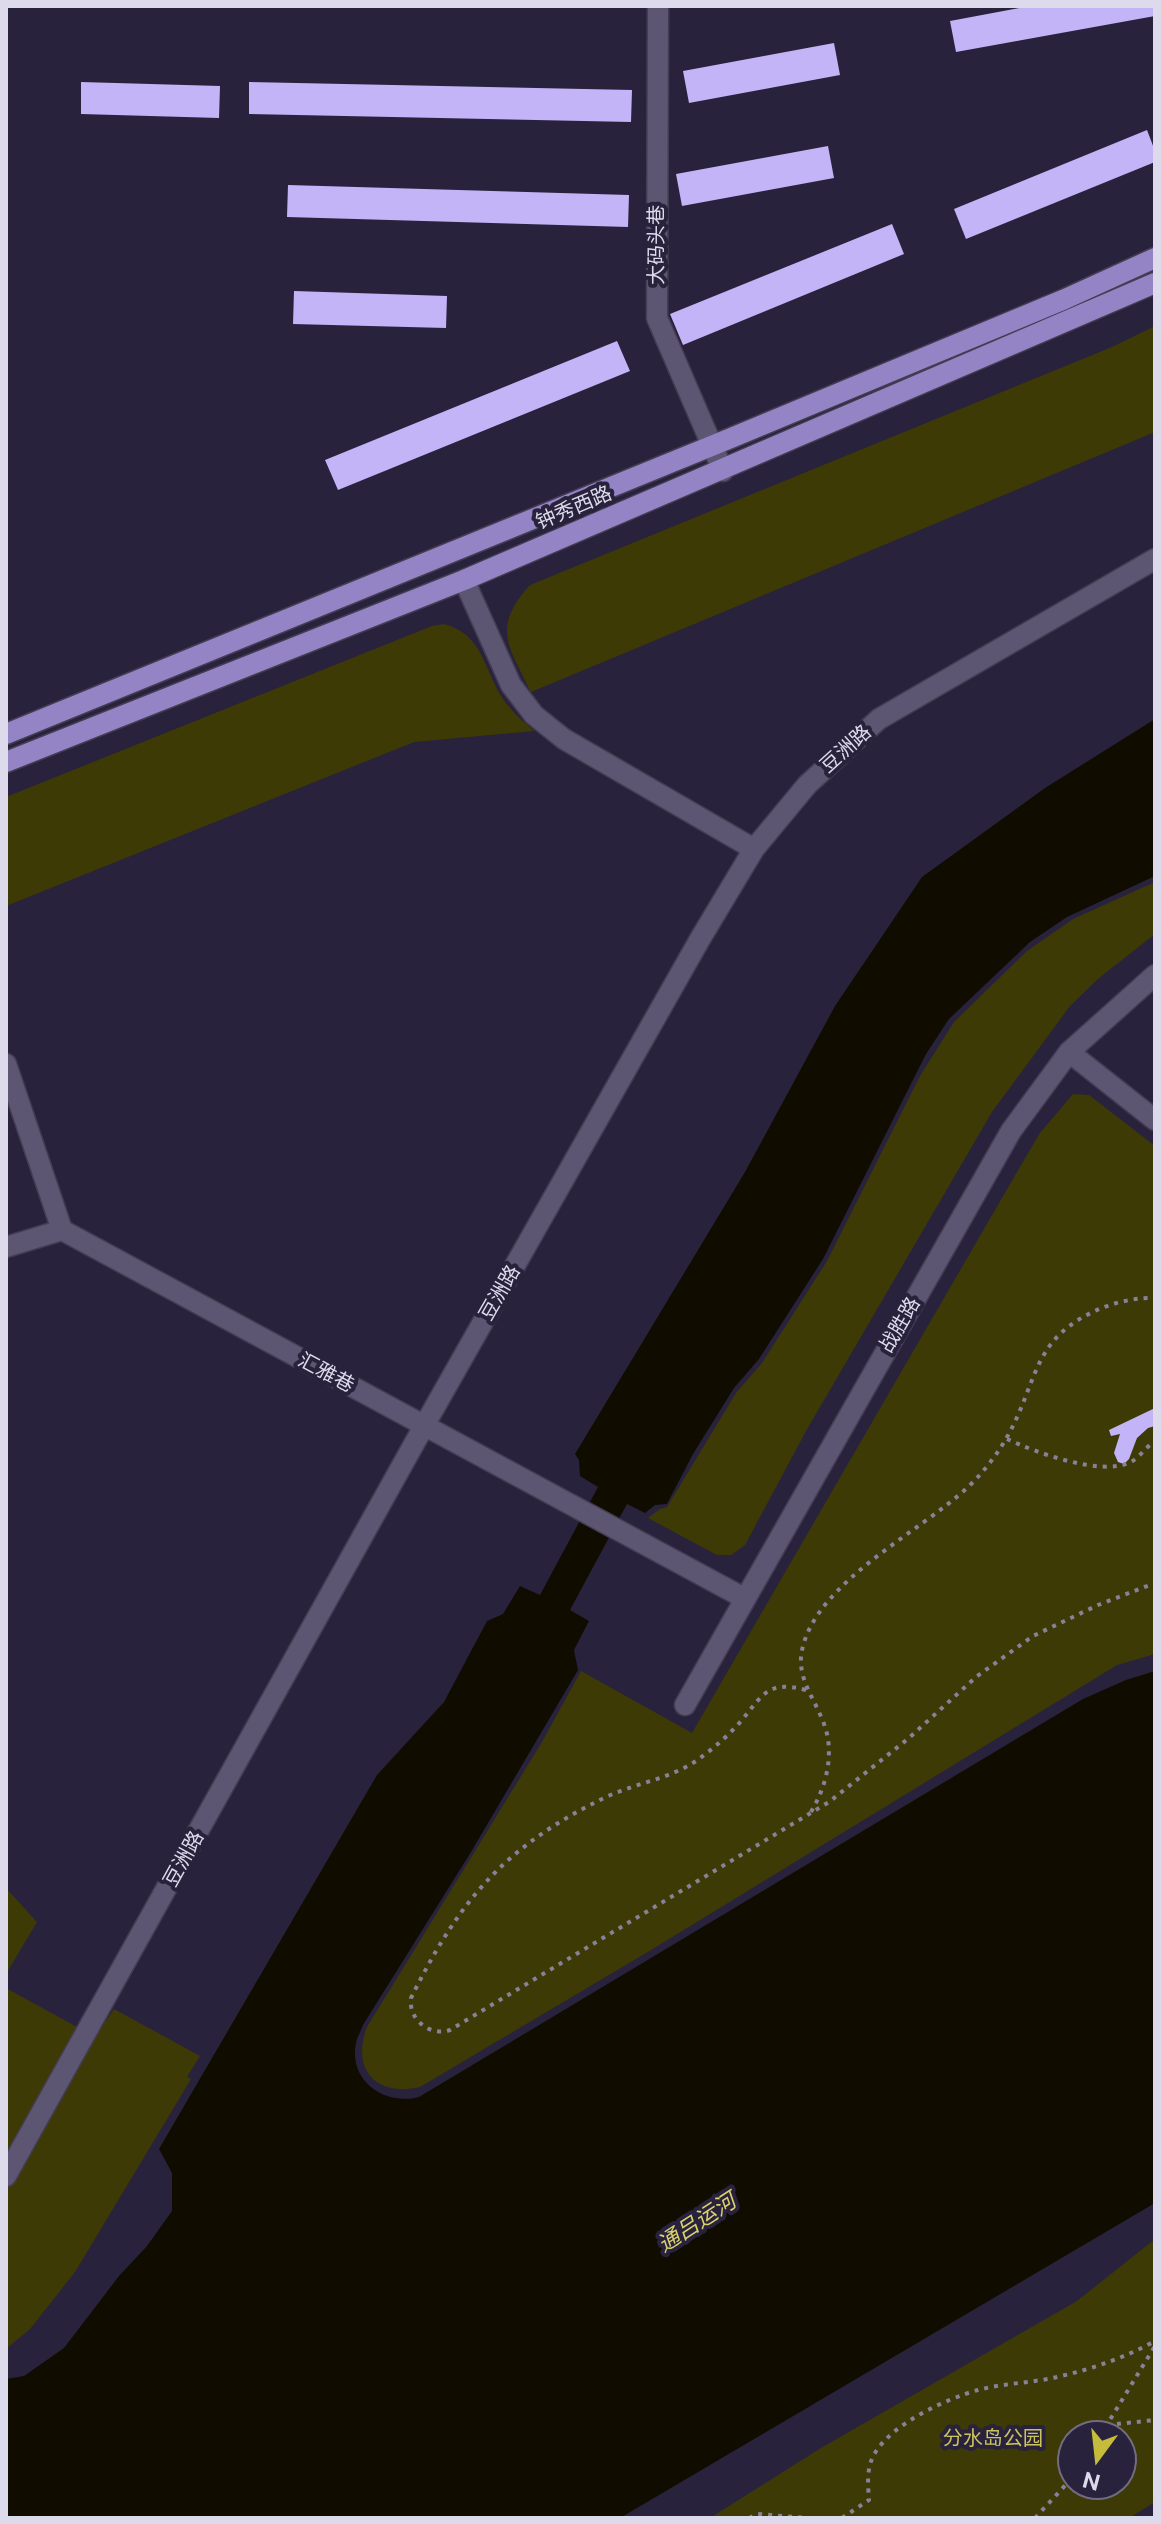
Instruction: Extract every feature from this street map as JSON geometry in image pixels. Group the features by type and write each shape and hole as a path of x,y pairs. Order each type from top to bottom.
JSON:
{"main road":[{"name":"钟秀西路","path":"6,734 1065,299 1155,258"},
{"name":"钟秀西路","path":"6,762 464,580 1155,283"}],"street":[{"name":"大码头巷","path":"658,6 657,318 723,471"},
{"name":"豆洲路","path":"6,2176 424,1426 754,849 807,785 879,719 1155,559"},
{"path":"464,580 511,685 534,715 564,739 754,849"},
{"name":"战胜路","path":"685,1705 1011,1131 1069,1052 1155,975"},
{"path":"1069,1052 1155,1120"},
{"path":"6,1064 62,1230 6,1247"},
{"name":"汇雅巷","path":"62,1230 744,1598"}],"path":[{"path":"810,1814 823,1788 829,1754 824,1724 802,1678 802,1646 812,1622 825,1603 854,1576 919,1529 967,1488 996,1457 1045,1352 1061,1333 1104,1307 1155,1298"},
{"path":"1007,1439 1059,1460 1118,1466 1131,1462 1155,1441"},
{"path":"806,1690 792,1686 771,1689 754,1702 716,1745 692,1763 601,1800 521,1848 486,1881 456,1917 411,1998 411,2012 431,2031 450,2030 810,1814 867,1774 976,1677 1024,1642 1098,1605 1155,1583"},
{"path":"1110,2420 1155,2344"},
{"path":"842,2518 869,2500 868,2474 873,2455 886,2438 922,2413 978,2390 1055,2377 1100,2365 1155,2344"},
{"path":"1035,2518 1057,2494"},
{"path":"749,2518 758,2514 807,2518"}],"green space":[{"path":"1155,326 1155,432 531,692 511,649 507,626 518,600 530,585 1112,347"},
{"path":"444,624 457,629 475,644 503,699 534,731 414,742 6,906 6,797 432,626"},
{"path":"1155,882 1155,934 1099,978 1070,1006 992,1112 806,1431 745,1545 731,1555 717,1555 648,1518 667,1507 736,1393 762,1363 827,1261 920,1076 954,1022 1027,951 1073,919"},
{"path":"1073,1094 1089,1095 1155,1146 1155,1654 1117,1665 651,1950 420,2087 404,2089 380,2084 365,2068 362,2056 367,2027 542,1742 581,1671 692,1733 1040,1133"},
{"path":"6,1888 37,1922 6,1974"},
{"path":"6,1988 95,2037 114,2009 200,2056 187,2077 191,2079 75,2272 30,2329 6,2349"},
{"name":"分水岛公园","path":"1155,2239 1155,2502 1129,2518 710,2518 821,2448 1077,2301"}],"water":[{"name":"通吕运河","path":"1155,719 1155,876 1067,917 1030,942 949,1019 926,1054 823,1259 759,1359 734,1388 693,1454 667,1504 655,1505 645,1513 627,1504 570,1610 589,1621 574,1650 578,1670 471,1852 363,2025 355,2057 363,2079 372,2088 394,2098 419,2097 1083,1699 1155,1671 1155,2203 620,2518 6,2518 6,2379 24,2376 64,2348 172,2211 172,2173 159,2149 377,1775 444,1702 487,1621 503,1614 520,1586 540,1595 598,1487 580,1476 579,1460 575,1454 745,1172 835,1006 922,877 1045,788"}],"building":[{"path":"1030,6 1155,6 1155,16 956,52 950,21"},
{"path":"834,43 840,75 689,103 683,71"},
{"path":"81,82 220,86 219,118 81,114"},
{"path":"249,82 632,90 631,122 249,114"},
{"path":"1147,130 1155,151 1155,162 966,239 954,209"},
{"path":"828,146 834,178 682,206 676,174"},
{"path":"288,185 629,195 628,227 287,217"},
{"path":"892,224 904,254 683,345 670,314"},
{"path":"294,291 447,296 446,328 293,324"},
{"path":"617,341 630,371 338,490 325,460"},
{"path":"1155,1408 1155,1426 1137,1438 1124,1464 1118,1462 1114,1453 1120,1434 1111,1436 1109,1430"}]}
